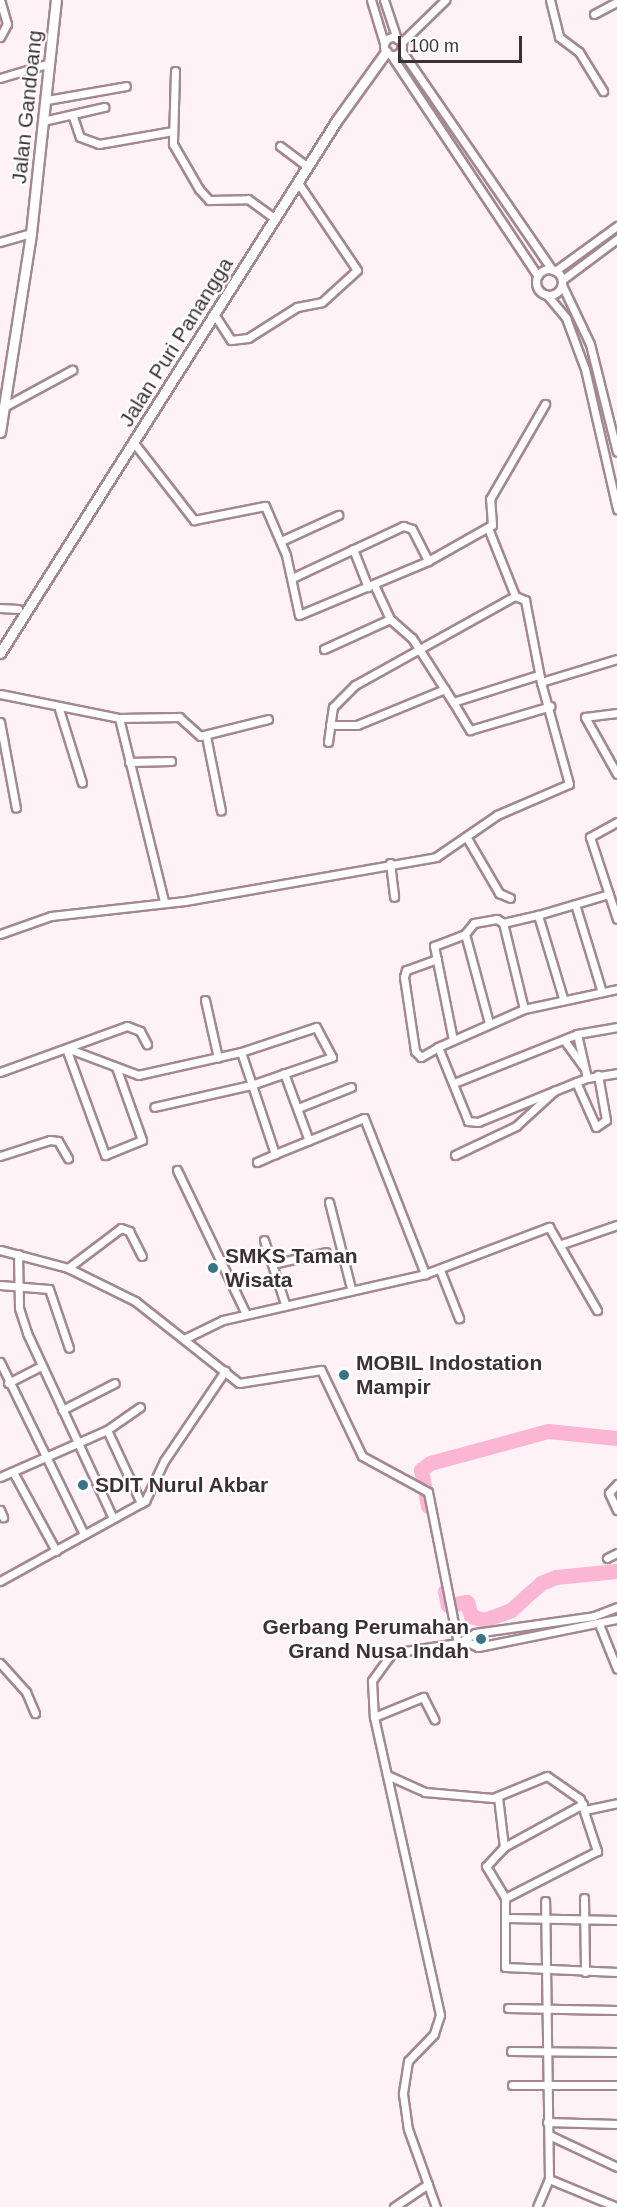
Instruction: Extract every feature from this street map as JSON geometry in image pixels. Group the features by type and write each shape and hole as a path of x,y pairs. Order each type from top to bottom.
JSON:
{"street":[{"path":"0,0 7,24 0,37"},
{"name":"Jalan Gandoang","path":"0,432 31,233 56,0"},
{"path":"371,0 387,50 538,276 537,287 547,295 576,343 606,455 617,509"},
{"path":"384,0 400,44 562,283 590,344 616,448 606,455"},
{"path":"387,50 400,44 445,0"},
{"path":"550,0 559,37 579,52 603,91"},
{"path":"594,14 617,2"},
{"path":"387,50 400,44"},
{"name":"Jalan Puri Panangga","path":"0,653 274,218 387,50"},
{"path":"0,78 50,63"},
{"path":"175,71 172,131 181,159 206,198 248,199 274,218"},
{"path":"47,100 126,86"},
{"path":"44,121 74,117 104,107"},
{"path":"74,117 80,136 99,144 172,131"},
{"path":"280,146 308,167"},
{"path":"214,314 231,340 248,338 297,307 322,302 326,293 357,270 298,183"},
{"path":"538,276 553,270 617,226"},
{"path":"0,242 31,233"},
{"path":"547,295 617,239"},
{"path":"2,408 72,370"},
{"path":"0,934 51,916 257,889 297,877 352,874 390,863 436,857 467,838 497,815 569,784 551,706 540,678 525,600 515,596 488,528 490,499 545,404"},
{"path":"134,443 194,520 262,505 281,541 292,578 299,615 428,561 488,528"},
{"path":"281,541 339,515"},
{"path":"292,578 406,526 428,561"},
{"path":"353,549 390,619 420,649 470,730 551,706"},
{"path":"328,742 330,725 340,698 420,649 515,596"},
{"path":"0,608 18,609"},
{"path":"324,649 390,619"},
{"path":"453,702 617,660"},
{"path":"330,725 350,728 445,689"},
{"path":"0,694 58,709 119,718 179,717 194,735 206,736 268,719"},
{"path":"58,709 82,783"},
{"path":"617,712 585,717 617,774"},
{"path":"119,718 164,901"},
{"path":"0,722 15,808"},
{"path":"206,736 221,811"},
{"path":"129,762 171,761"},
{"path":"617,822 590,834 617,920"},
{"path":"467,838 499,893 510,898"},
{"path":"390,863 394,897"},
{"path":"503,923 609,894"},
{"path":"575,904 604,988"},
{"path":"538,915 563,998"},
{"path":"453,1040 437,959 436,942 465,934 474,923 497,919 503,923 524,1009"},
{"path":"465,934 489,1023"},
{"path":"437,959 406,970 404,977 417,1055 524,1009 604,988 617,982"},
{"path":"604,988 617,989"},
{"path":"205,1000 218,1058"},
{"path":"0,1072 69,1051 127,1026 140,1031 147,1044"},
{"path":"69,1051 138,1075 241,1052 318,1027 332,1057 251,1085 154,1107"},
{"path":"454,1083 577,1034 617,1027"},
{"path":"577,1034 587,1078"},
{"path":"564,1040 584,1068"},
{"path":"438,1047 471,1123 587,1078 617,1074"},
{"path":"69,1051 105,1155 142,1140 116,1067"},
{"path":"241,1052 275,1154"},
{"path":"284,1073 309,1141"},
{"path":"576,1082 593,1126 601,1126 606,1120 598,1076"},
{"path":"298,1108 351,1087"},
{"path":"455,1155 516,1126 554,1091"},
{"path":"257,1162 364,1118 425,1274"},
{"path":"0,1155 50,1140 58,1141 68,1158"},
{"path":"177,1170 246,1314"},
{"path":"328,1202 351,1288"},
{"path":"562,1244 617,1225"},
{"path":"184,1339 246,1314 351,1288 440,1270 549,1227 562,1244 597,1310"},
{"path":"68,1268 121,1228 129,1231 142,1256"},
{"path":"264,1240 285,1304"},
{"path":"0,1250 68,1268 135,1300 225,1371 247,1384 321,1370 362,1456 424,1487 462,1642"},
{"path":"272,1264 326,1252"},
{"path":"18,1254 22,1317 41,1366 113,1518"},
{"path":"440,1270 459,1318"},
{"path":"0,1285 49,1289 69,1348"},
{"path":"0,1362 44,1460 84,1534"},
{"path":"8,1383 41,1366"},
{"path":"0,1581 141,1503 225,1371"},
{"path":"62,1410 115,1383"},
{"path":"0,1477 44,1460 107,1430 140,1407"},
{"path":"107,1430 141,1503"},
{"path":"13,1472 56,1551"},
{"path":"617,1484 609,1493 617,1510"},
{"path":"607,1557 617,1553"},
{"path":"436,2207 408,2128 403,2083 408,2061 434,2034 440,2015 374,1717 372,1681 383,1660 404,1649 462,1642 479,1632 594,1616 617,1606"},
{"path":"594,1616 617,1669"},
{"path":"462,1642 478,1647 600,1626 617,1619"},
{"path":"0,1662 26,1692 35,1713"},
{"path":"374,1717 423,1697 434,1719"},
{"path":"387,1775 426,1792 498,1797 547,1776 584,1807 597,1851 505,1898"},
{"path":"498,1797 504,1847"},
{"path":"617,1803 584,1807 504,1847 486,1866 505,1898 508,1918 505,1967 545,1971 617,1972"},
{"path":"584,1898 585,1972"},
{"path":"537,2207 549,2179 549,2135 544,2085 545,1901"},
{"path":"508,1918 617,1920"},
{"path":"508,2008 617,2010"},
{"path":"511,2051 617,2052"},
{"path":"512,2085 617,2085"},
{"path":"547,2122 617,2124"},
{"path":"549,2135 617,2167"},
{"path":"549,2179 617,2207"},
{"path":"394,2207 428,2184"}],"waterway":[{"path":"428,1506 421,1470 430,1463 548,1431 617,1438"},
{"path":"368,1465 391,1476"},
{"path":"445,1591 448,1605 467,1602 471,1616 484,1620 511,1610 541,1583 556,1577 617,1571"}],"place":[{"name":"SMKS Taman Wisata","path":"213,1268"},
{"name":"MOBIL Indostation Mampir","path":"344,1375"},
{"name":"SDIT Nurul Akbar","path":"83,1485"},
{"name":"Gerbang Perumahan Grand Nusa Indah","path":"481,1639"}]}
